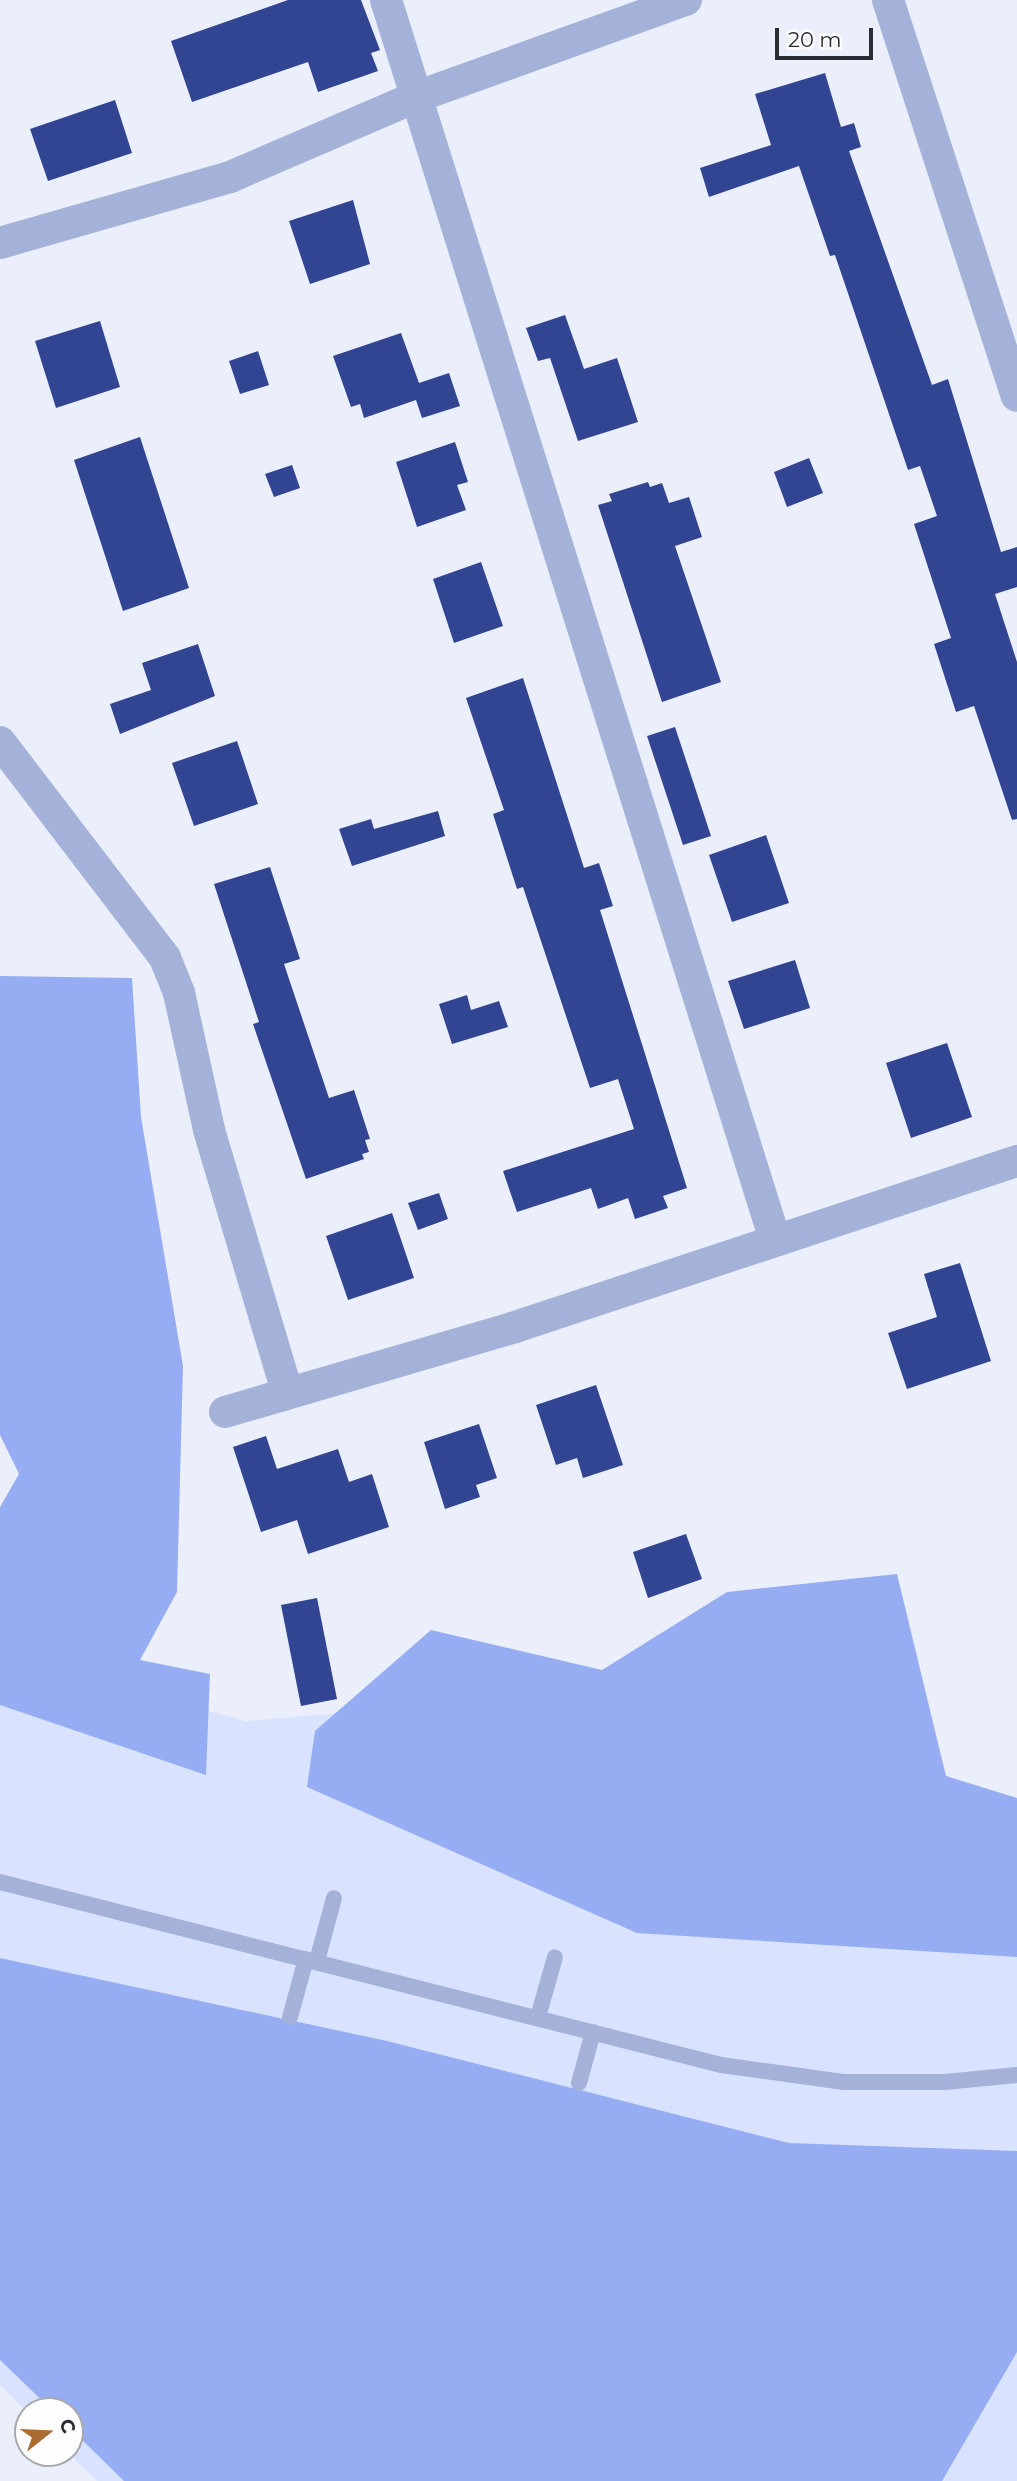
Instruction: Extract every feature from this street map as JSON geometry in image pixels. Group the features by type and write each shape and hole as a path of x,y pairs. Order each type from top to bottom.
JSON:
{"street":[{"path":"386,0 775,1240"},
{"path":"0,243 230,177 416,97 686,0"},
{"path":"888,0 1017,396"},
{"path":"0,742 165,958 179,993 209,1130 287,1392"},
{"path":"225,1412 515,1327 1017,1161"}],"lane":[{"path":"0,1882 721,2065 843,2082 945,2082 1017,2075"},
{"path":"290,2017 334,1898"},
{"path":"538,2017 555,1957"},
{"path":"579,2083 593,2032"}],"shaded area":[{"path":"0,976 132,978 141,1117 183,1366 177,1592 140,1660 210,1674 206,1775 0,1705 0,1507 19,1474 0,1435"},
{"path":"897,1574 946,1776 1017,1798 1017,1957 637,1933 307,1787 315,1731 431,1630 602,1670 727,1592"},
{"path":"0,1655 246,1721 708,1682 1017,1843 1017,2481 97,2481 82,2467 84,2397 14,2399 0,2385"},
{"path":"0,1958 387,2041 789,2143 1017,2151 1017,2352 942,2481 124,2481 84,2442 84,2397 38,2397 0,2360"}],"building":[{"path":"288,0 361,0 380,50 371,53 378,71 318,92 308,62 192,102 171,41"},
{"path":"825,73 841,127 854,123 861,147 849,151 932,385 948,379 1001,552 1017,547 1017,587 995,594 1017,662 1017,819 1012,820 974,706 956,712 934,644 951,638 914,524 937,516 920,466 908,470 835,255 830,256 799,166 709,197 700,168 771,145 755,94"},
{"path":"115,100 132,153 48,181 30,129"},
{"path":"353,200 370,264 310,284 289,221"},
{"path":"565,315 584,369 617,358 638,422 578,441 550,358 538,361 526,328"},
{"path":"100,321 120,387 56,408 35,341"},
{"path":"401,333 419,383 449,373 460,406 422,418 416,400 364,418 360,404 351,407 333,356"},
{"path":"258,351 269,385 240,394 229,361"},
{"path":"140,437 189,588 123,611 74,460"},
{"path":"455,442 468,482 457,485 466,510 417,527 396,462"},
{"path":"809,458 823,493 787,507 774,472"},
{"path":"292,465 300,488 274,497 265,474"},
{"path":"648,482 650,487 662,483 669,503 689,497 702,537 675,546 721,682 662,702 598,505 612,501 609,494"},
{"path":"481,562 503,626 454,643 433,579"},
{"path":"198,644 215,696 120,734 110,704 151,690 142,663"},
{"path":"523,678 584,868 599,863 613,906 600,910 687,1188 663,1196 668,1208 635,1219 628,1198 598,1209 591,1188 517,1212 503,1171 634,1129 618,1079 590,1088 523,887 517,889 493,814 504,810 466,698"},
{"path":"675,727 711,836 683,845 647,736"},
{"path":"237,741 258,804 194,826 172,763"},
{"path":"438,811 445,836 352,866 339,829 371,819 374,829"},
{"path":"766,835 789,903 732,922 709,855"},
{"path":"270,867 300,959 284,964 329,1098 354,1090 370,1139 365,1140 369,1152 362,1154 364,1159 306,1179 253,1024 259,1022 214,884"},
{"path":"795,960 810,1008 744,1029 728,981"},
{"path":"467,995 471,1010 499,1001 508,1027 452,1044 439,1004"},
{"path":"947,1043 972,1117 911,1138 886,1063"},
{"path":"439,1193 448,1219 418,1230 408,1203"},
{"path":"392,1213 414,1278 348,1300 326,1236"},
{"path":"960,1263 991,1361 907,1389 888,1333 937,1317 924,1274"},
{"path":"596,1385 623,1465 583,1478 577,1458 556,1465 536,1405"},
{"path":"479,1424 497,1478 476,1485 480,1497 445,1509 424,1442"},
{"path":"266,1436 277,1469 338,1449 349,1482 372,1474 389,1527 308,1554 297,1520 261,1532 233,1447"},
{"path":"686,1534 702,1579 648,1598 633,1552"},
{"path":"317,1598 337,1699 301,1706 281,1605"}]}
